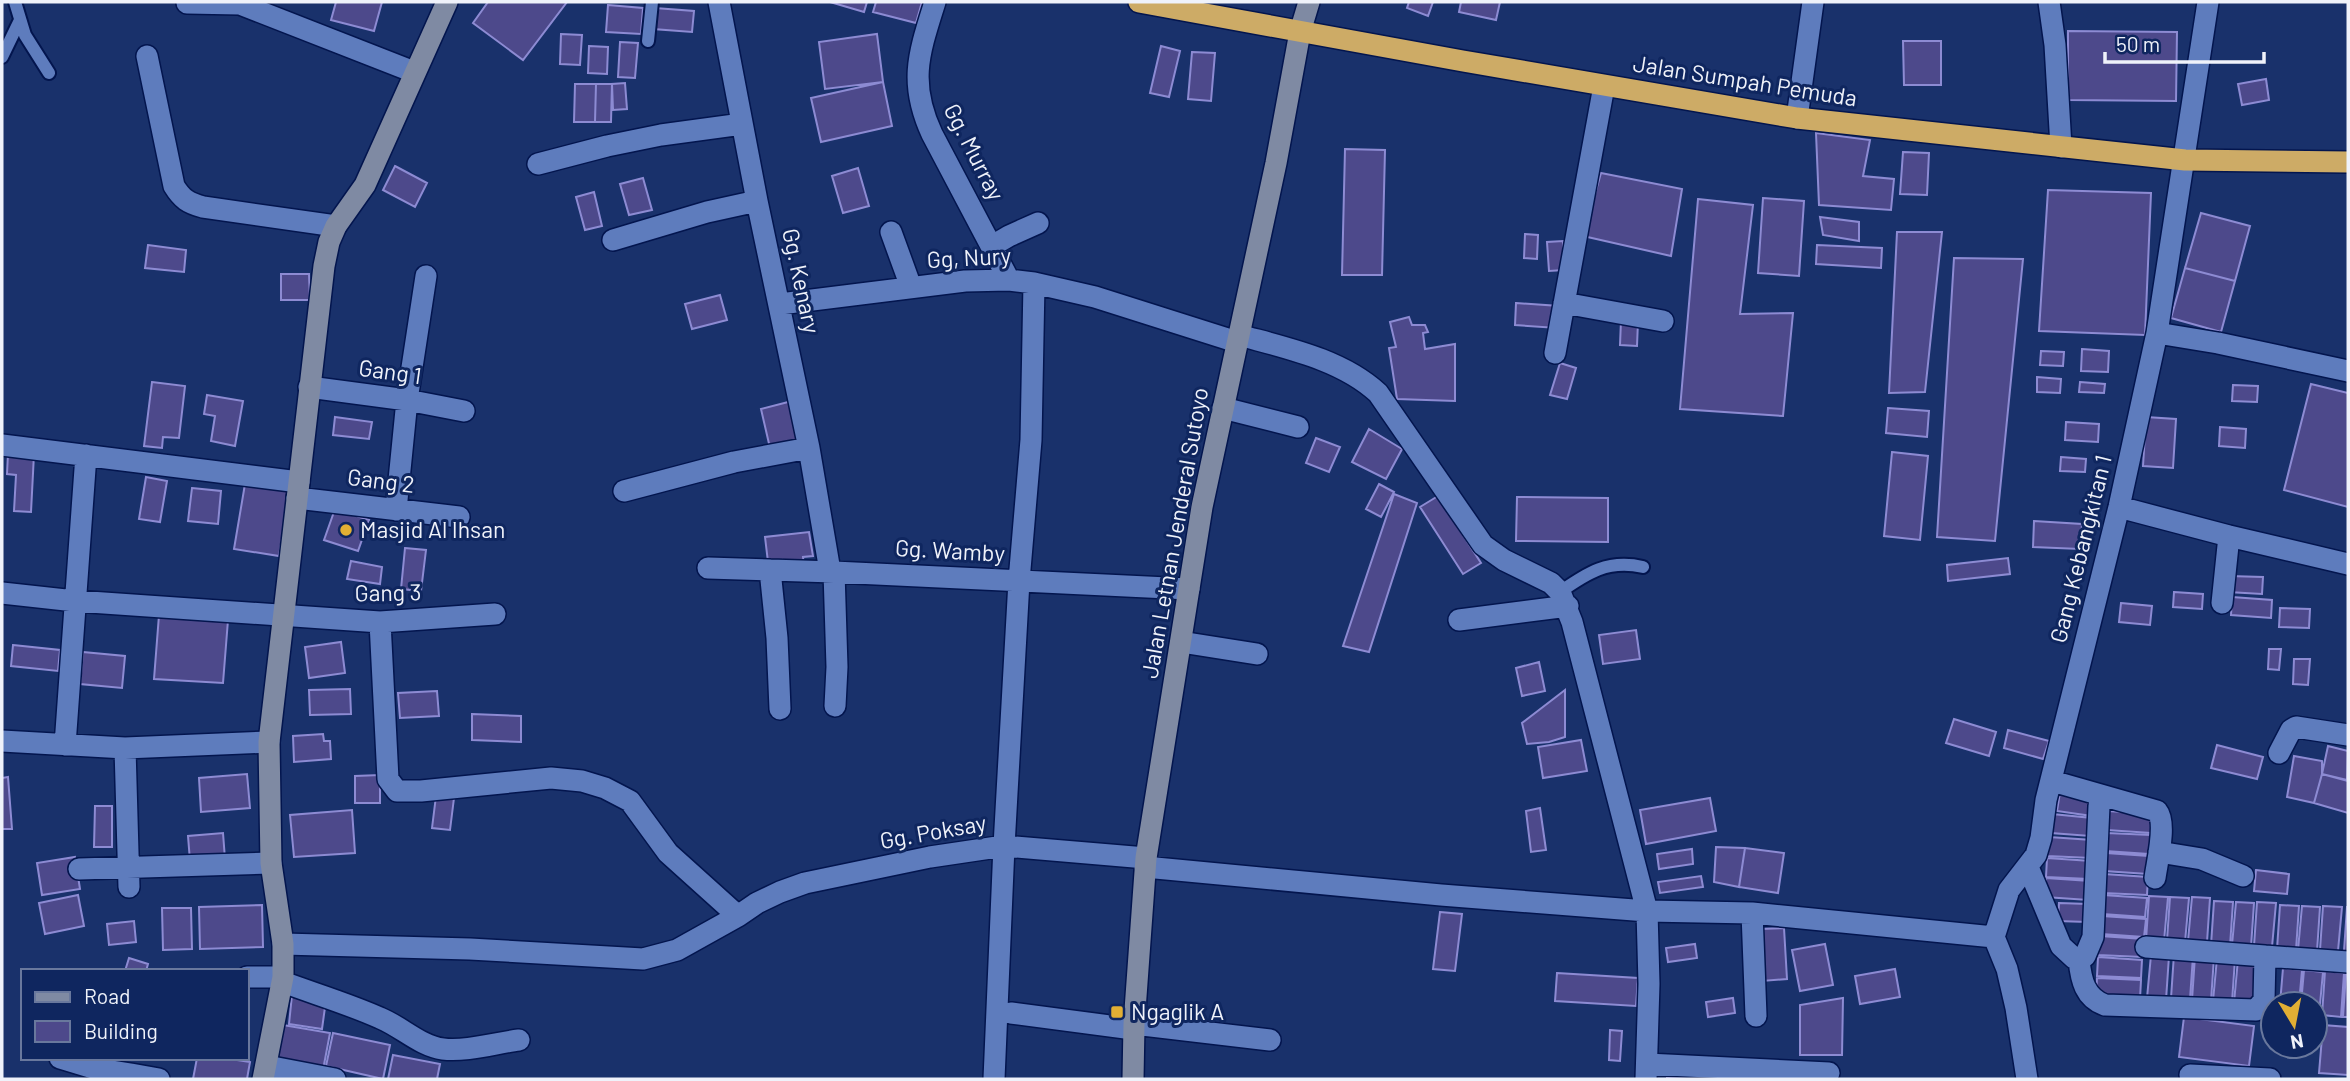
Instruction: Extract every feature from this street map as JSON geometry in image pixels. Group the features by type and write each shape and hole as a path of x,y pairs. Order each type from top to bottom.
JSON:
{"highway":[{"name":"Jalan Sumpah Pemuda","path":"1139,2 1797,118 2185,160 2348,162"}],"street":[{"path":"335,1079 265,1073 283,980 283,944 271,863 269,742 282,616 329,242 336,226 365,185 447,2"},
{"name":"Gg. Kenary","path":"719,2 832,572 837,667 835,706"},
{"name":"Gg. Murray","path":"935,2 922,43 917,83 922,109 930,131 1009,280"},
{"name":"Jalan Letnan Jenderal Sutoyo","path":"1133,1079 1133,1026 1145,862 1202,507 1308,2"},
{"path":"1797,118 1813,2"},
{"path":"2049,2 2062,147"},
{"name":"Gang Kebangkitan 1","path":"1994,937 2009,890 2036,855 2041,838 2046,800 2119,507 2157,333 2208,2"},
{"path":"187,3 240,4 414,72"},
{"path":"148,55 174,186 180,196 189,203 203,207 336,226"},
{"path":"1555,353 1604,86"},
{"path":"538,164 661,135 742,124"},
{"path":"613,240 707,212 757,201"},
{"path":"992,246 1038,223"},
{"path":"891,232 911,287"},
{"path":"396,510 407,400 426,276"},
{"name":"Gg, Nury","path":"780,304 965,281 1009,280 1095,297 1238,339 1318,358 1369,384 1378,393 1483,545 1504,561 1539,576 1564,599"},
{"path":"994,1079 1019,581 1031,440 1034,283"},
{"path":"1564,303 1663,321"},
{"path":"2157,333 2348,371"},
{"name":"Gang 1","path":"309,387 407,400 464,411"},
{"path":"1223,408 1298,427"},
{"name":"Gang 2","path":"2,445 86,455 298,490 396,510 459,517"},
{"path":"624,491 734,462 809,448"},
{"path":"65,744 86,455"},
{"path":"2119,507 2229,537 2348,564"},
{"path":"2222,603 2229,537"},
{"name":"Gg. Wamby","path":"708,568 1189,589"},
{"path":"769,570 777,638 780,709"},
{"name":"Gang 3","path":"2,593 75,601 380,622 495,614"},
{"path":"1459,620 1564,599 1647,911 1649,974 1646,1072 1829,1073"},
{"path":"380,622 388,779 397,791 551,778 582,781 606,788 630,801 668,853 738,916"},
{"path":"1181,642 1257,654"},
{"path":"2279,753 2291,730 2296,727 2348,734"},
{"path":"2,741 125,748 269,742"},
{"path":"125,748 128,877"},
{"path":"2052,781 2157,811 2161,818 2155,878"},
{"path":"2079,960 2085,956 2093,937 2099,806"},
{"name":"Gg. Poksay","path":"283,944 470,949 643,959 677,950 757,903 780,891 805,883 962,851 1004,846 1441,895 1647,911 1752,913 1994,937"},
{"path":"2159,852 2203,859 2244,876"},
{"path":"79,869 128,877 271,863"},
{"path":"2028,867 2062,946 2079,960"},
{"path":"1752,913 1756,1016"},
{"path":"1994,937 2007,969 2017,1008 2027,1079"},
{"path":"2146,947 2348,962"},
{"path":"2079,960 2080,972 2088,994 2105,1005 2247,1011 2256,1010 2264,1000 2265,956"},
{"path":"248,976 283,980 378,1017 425,1044 440,1049 452,1050 519,1040"},
{"path":"1011,1013 1270,1040"},
{"path":"67,1060 130,1077 159,1079"},
{"path":"2190,1075 2270,1079"}],"lane":[{"path":"15,2 25,35 49,73"},
{"path":"648,41 652,2"},
{"path":"2,57 20,20"},
{"path":"1564,599 1594,570 1632,564 1643,567"}],"building":[{"path":"336,2 382,2 374,31 331,20"},
{"path":"488,2 567,2 523,60 473,23"},
{"path":"830,2 867,2 864,12"},
{"path":"876,2 922,2 916,23 873,12"},
{"path":"1409,2 1433,2 1428,16 1407,8"},
{"path":"1461,2 1500,2 1496,20 1459,12"},
{"path":"608,5 643,8 641,34 606,32"},
{"path":"655,8 694,11 692,32 653,29"},
{"path":"2068,31 2177,32 2176,101 2068,100"},
{"path":"561,34 582,35 580,65 560,64"},
{"path":"877,34 883,82 825,89 819,42"},
{"path":"1903,41 1941,41 1941,85 1904,85"},
{"path":"620,42 638,43 635,78 618,77"},
{"path":"589,46 608,47 607,74 588,73"},
{"path":"1161,46 1180,51 1169,97 1150,93"},
{"path":"1192,52 1215,53 1211,101 1188,99"},
{"path":"2266,79 2269,100 2242,105 2238,84"},
{"path":"883,82 892,126 821,142 811,98"},
{"path":"625,83 627,109 613,110 612,84"},
{"path":"575,84 596,84 595,122 574,122"},
{"path":"596,84 612,84 611,122 595,122"},
{"path":"1816,133 1870,140 1863,176 1894,179 1891,210 1819,205"},
{"path":"1345,149 1385,150 1382,275 1342,275"},
{"path":"1903,152 1929,153 1927,195 1900,194"},
{"path":"395,166 427,183 415,207 383,190"},
{"path":"858,168 869,206 843,213 832,176"},
{"path":"1601,173 1682,189 1671,256 1583,236"},
{"path":"643,178 652,210 629,215 620,184"},
{"path":"2048,190 2151,193 2145,335 2039,331"},
{"path":"594,192 602,226 585,230 576,197"},
{"path":"1763,198 1804,201 1799,276 1758,273"},
{"path":"1698,199 1753,205 1740,314 1793,313 1783,416 1680,409"},
{"path":"2201,213 2250,226 2235,281 2185,268"},
{"path":"1820,217 1859,222 1859,241 1823,235"},
{"path":"1897,232 1942,232 1925,392 1889,393"},
{"path":"1525,234 1538,235 1537,259 1524,258"},
{"path":"1563,241 1564,270 1549,271 1547,242"},
{"path":"148,245 186,250 184,272 145,268"},
{"path":"1817,245 1882,248 1881,268 1816,264"},
{"path":"1954,258 2023,259 1995,541 1937,537"},
{"path":"2185,268 2235,281 2221,332 2171,318"},
{"path":"281,274 309,274 310,300 281,300"},
{"path":"720,295 727,320 692,329 685,304"},
{"path":"1516,303 1559,306 1557,328 1515,325"},
{"path":"1409,317 1412,325 1425,325 1428,332 1423,333 1425,349 1455,344 1455,401 1397,399 1389,348 1396,347 1390,322"},
{"path":"1621,320 1638,321 1637,346 1620,345"},
{"path":"2082,349 2109,351 2108,372 2081,371"},
{"path":"2041,351 2064,352 2063,366 2040,365"},
{"path":"1560,363 1576,368 1567,399 1550,395"},
{"path":"2037,377 2061,379 2060,393 2037,392"},
{"path":"152,382 185,386 179,438 163,437 162,448 144,446"},
{"path":"2080,382 2105,384 2104,393 2079,392"},
{"path":"2311,384 2348,393 2348,507 2284,490"},
{"path":"2233,385 2258,386 2257,402 2232,401"},
{"path":"207,395 243,401 235,446 211,441 215,416 204,414"},
{"path":"792,401 802,441 770,448 761,409"},
{"path":"1888,408 1929,411 1927,437 1886,433"},
{"path":"335,417 372,422 369,439 333,435"},
{"path":"2146,417 2176,419 2173,468 2143,466"},
{"path":"2066,422 2099,424 2098,442 2065,440"},
{"path":"2220,427 2246,429 2245,448 2219,446"},
{"path":"1369,429 1402,449 1386,479 1352,462"},
{"path":"1316,438 1340,447 1329,472 1306,463"},
{"path":"1892,452 1928,456 1920,540 1884,536"},
{"path":"8,453 34,454 31,512 14,511 16,475 7,474"},
{"path":"2061,457 2086,459 2085,472 2060,471"},
{"path":"146,477 167,481 160,522 139,519"},
{"path":"245,484 290,491 279,556 234,549"},
{"path":"1379,484 1394,492 1381,517 1366,509"},
{"path":"192,488 221,491 218,524 188,521"},
{"path":"1394,494 1417,503 1369,652 1343,646"},
{"path":"1438,496 1481,563 1463,574 1420,507"},
{"path":"1517,497 1608,498 1608,542 1516,541"},
{"name":"Masjid Al Ihsan","path":"335,509 369,520 358,551 324,540"},
{"path":"2034,521 2082,524 2080,549 2033,547"},
{"path":"809,532 813,556 803,557 804,565 783,568 782,560 768,562 765,537"},
{"path":"405,548 426,550 421,591 401,589"},
{"path":"2008,558 2010,574 1948,581 1947,565"},
{"path":"351,561 382,567 380,584 347,579"},
{"path":"2229,576 2263,577 2262,594 2228,592"},
{"path":"2174,592 2203,594 2202,609 2173,607"},
{"path":"2232,597 2272,600 2271,618 2231,615"},
{"path":"2121,603 2152,606 2150,625 2119,622"},
{"path":"2280,608 2310,609 2309,628 2279,627"},
{"path":"159,615 228,620 223,683 154,679"},
{"path":"1636,630 1640,659 1603,664 1599,635"},
{"path":"341,642 345,673 309,678 305,647"},
{"path":"13,645 60,650 58,671 11,666"},
{"path":"2269,649 2281,649 2279,670 2268,669"},
{"path":"83,652 125,656 122,688 80,684"},
{"path":"2294,659 2310,659 2308,685 2293,684"},
{"path":"1539,662 1545,691 1522,696 1516,668"},
{"path":"350,689 351,714 310,715 309,690"},
{"path":"1565,690 1565,737 1527,744 1522,723"},
{"path":"437,691 439,716 400,718 398,693"},
{"path":"472,714 521,716 521,742 472,740"},
{"path":"1954,719 1996,732 1989,756 1946,743"},
{"path":"2008,730 2049,741 2043,759 2004,748"},
{"path":"323,734 324,741 330,741 331,759 294,762 293,736"},
{"path":"1581,740 1587,771 1543,778 1538,747"},
{"path":"2217,745 2263,757 2257,779 2211,768"},
{"path":"2328,746 2348,751 2347,780 2322,774"},
{"path":"2294,756 2322,761 2322,774 2314,803 2287,797"},
{"path":"247,774 250,808 201,812 199,778"},
{"path":"2322,774 2348,781 2348,813 2314,803"},
{"path":"380,775 380,803 355,803 355,776"},
{"path":"8,777 12,829 2,829 2,778"},
{"path":"2060,792 2094,796 2092,816 2057,811"},
{"path":"436,796 454,798 450,830 432,828"},
{"path":"1710,798 1716,831 1646,844 1640,810"},
{"path":"95,806 112,806 112,847 94,847"},
{"path":"1540,808 1546,850 1531,852 1526,811"},
{"path":"352,810 355,853 294,857 290,815"},
{"path":"2108,811 2152,814 2151,833 2107,830"},
{"path":"2052,814 2092,818 2090,836 2051,833"},
{"path":"223,833 225,859 190,861 188,836"},
{"path":"2107,833 2151,835 2149,854 2105,851"},
{"path":"2049,837 2092,840 2091,858 2047,856"},
{"path":"1716,847 1745,848 1739,887 1714,882"},
{"path":"1745,848 1784,853 1778,893 1739,887"},
{"path":"1692,849 1693,864 1659,869 1657,854"},
{"path":"2106,853 2149,856 2148,874 2104,871"},
{"path":"75,857 80,889 42,895 37,863"},
{"path":"2047,858 2091,861 2089,879 2046,877"},
{"path":"2256,870 2289,874 2287,894 2254,891"},
{"path":"2104,874 2148,877 2147,895 2103,893"},
{"path":"1701,876 1703,887 1660,893 1658,882"},
{"path":"2046,878 2090,881 2088,900 2045,897"},
{"path":"78,895 84,926 45,934 39,903"},
{"path":"2103,895 2147,898 2145,917 2102,914"},
{"path":"2149,896 2168,897 2164,941 2146,940"},
{"path":"2170,897 2189,898 2185,942 2167,940"},
{"path":"2192,897 2210,898 2207,942 2188,941"},
{"path":"2214,901 2233,902 2230,946 2211,945"},
{"path":"2236,902 2254,903 2251,947 2232,945"},
{"path":"2257,902 2276,903 2272,947 2254,946"},
{"path":"2059,903 2088,904 2087,922 2058,921"},
{"path":"262,905 263,947 200,949 199,907"},
{"path":"2280,905 2299,906 2296,950 2277,949"},
{"path":"2302,906 2320,907 2317,951 2298,950"},
{"path":"2323,906 2342,907 2338,951 2320,950"},
{"path":"2347,907 2348,951 2344,951"},
{"path":"162,908 191,908 192,949 163,950"},
{"path":"1440,912 1462,914 1455,971 1433,969"},
{"path":"2102,916 2146,919 2144,937 2101,934"},
{"path":"134,921 136,942 109,945 107,924"},
{"path":"1784,928 1787,979 1762,981 1760,929"},
{"path":"2100,936 2144,939 2142,957 2098,955"},
{"path":"1695,944 1697,958 1668,962 1666,948"},
{"path":"1825,944 1833,985 1800,991 1792,950"},
{"path":"2174,954 2193,956 2190,999 2171,998"},
{"path":"2151,955 2169,956 2166,1000 2147,998"},
{"path":"2195,956 2214,957 2211,1001 2192,1000"},
{"path":"2098,957 2142,960 2141,978 2097,976"},
{"path":"129,958 148,964 147,969 126,969"},
{"path":"2217,958 2235,959 2232,1002 2213,1001"},
{"path":"2238,959 2256,960 2253,1004 2234,1003"},
{"path":"2283,968 2302,970 2300,990 2281,990"},
{"path":"1895,969 1900,997 1860,1004 1855,976"},
{"path":"2304,970 2323,972 2321,990 2302,990"},
{"path":"2325,971 2344,973 2341,1017 2329,1016 2329,990 2324,990"},
{"path":"1557,973 1638,978 1636,1006 1555,1001"},
{"path":"2346,973 2348,1017 2343,1017"},
{"path":"2097,978 2141,980 2140,999 2096,996"},
{"path":"292,995 326,1000 322,1029 289,1024"},
{"path":"1733,998 1735,1013 1708,1017 1706,1002"},
{"path":"1843,998 1842,1055 1800,1055 1800,1005"},
{"path":"2184,1017 2254,1026 2249,1066 2179,1057"},
{"path":"283,1025 330,1033 323,1070 277,1062"},
{"path":"2329,1025 2348,1027 2348,1075 2319,1073 2320,1060 2329,1060"},
{"path":"1610,1030 1622,1031 1620,1061 1609,1060"},
{"path":"333,1033 390,1045 383,1079 326,1066"},
{"path":"393,1055 440,1064 437,1079 388,1079"},
{"path":"197,1060 250,1062 247,1079 193,1079"},
{"path":"1719,1077 1719,1079 1667,1079"}],"place":[{"name":"Masjid Al Ihsan","path":"346,530"},
{"name":"Ngaglik A","path":"1117,1012"}]}
